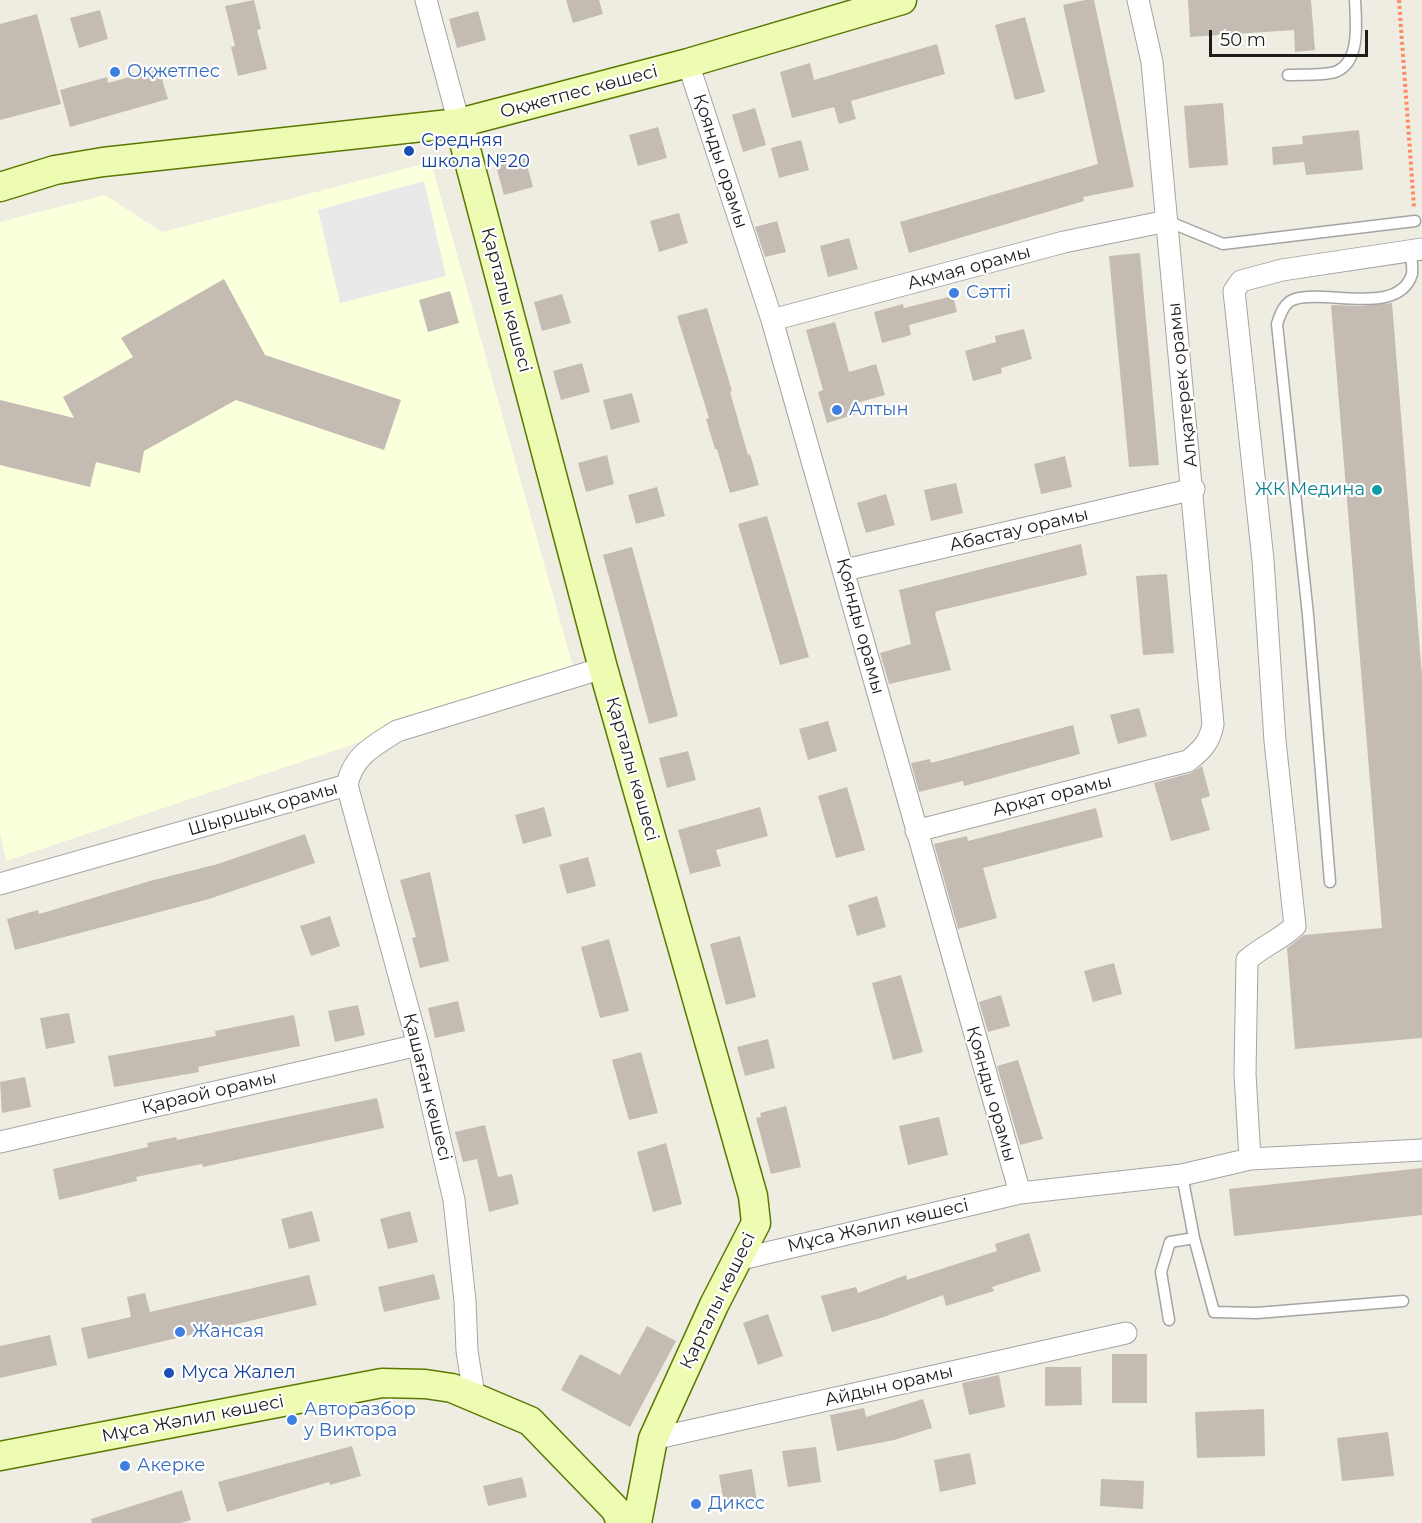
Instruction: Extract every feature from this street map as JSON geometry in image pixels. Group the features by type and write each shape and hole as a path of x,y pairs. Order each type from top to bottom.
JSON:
{"street":[{"name":"Қарталы көшесі","path":"426,0 603,668 753,1196 756,1223 653,1439 637,1523"},
{"name":"Оқжетпес көшесі","path":"1,184 55,170 103,162 459,123 688,63 902,0"},
{"name":"Алқатерек орамы","path":"1138,0 1152,62 1194,489 1213,724 1205,747 1188,761"},
{"name":"Қоянды орамы","path":"688,63 772,320 845,570 916,831 1020,1193"},
{"name":"Ақмая орамы","path":"772,320 1064,242 1167,222"},
{"path":"1250,1159 1245,1074 1247,960 1262,946 1281,939 1295,926 1275,741 1263,560 1234,291 1241,281 1282,270 1416,250"},
{"name":"Абастау орамы","path":"845,570 1194,489"},
{"name":"Шыршық орамы","path":"0,884 347,785 351,769 367,750 397,731 603,668"},
{"name":"Арқат орамы","path":"916,831 1188,761"},
{"name":"Қашаған көшесі","path":"347,785 418,1045 454,1200 465,1301 467,1351 474,1395"},
{"name":"Қараой орамы","path":"0,1142 418,1045"},
{"name":"Мұса Жәлил көшесі","path":"737,1260 1020,1193 1182,1175 1250,1159 1422,1149"},
{"name":"Айдын орамы","path":"653,1439 1126,1334"},
{"name":"Мұса Жәлил көшесі","path":"0,1456 382,1383 425,1384 452,1388 474,1395 530,1421 616,1510 621,1523"}],"lane":[{"path":"1288,75 1333,73 1344,68 1352,58 1356,18 1355,0"},
{"path":"1167,222 1223,244 1415,221"},
{"path":"1330,882 1308,615 1277,324 1282,309 1295,299 1388,297 1403,287 1412,274 1416,250"},
{"path":"1182,1175 1194,1238 1214,1312 1257,1313 1403,1301"},
{"path":"1169,1320 1161,1272 1170,1242 1194,1238"}],"path":[{"path":"1399,0 1415,221"}],"shaded area":[{"path":"431,162 574,670 6,861 0,832 0,222 105,195 162,232"},
{"path":"424,181 446,276 340,303 318,210"}],"building":[{"path":"254,0 261,29 257,30 267,69 238,76 231,47 235,46 225,6"},
{"path":"566,0 599,0 603,14 573,23"},
{"path":"1094,0 1134,187 1083,197 1084,201 909,253 900,222 1098,164 1063,5"},
{"path":"1188,0 1311,0 1315,50 1295,52 1294,30 1190,37"},
{"path":"100,10 108,39 79,48 70,18"},
{"path":"478,11 486,40 457,48 449,19"},
{"path":"37,14 61,104 0,120 0,24"},
{"path":"1025,17 1045,92 1015,100 995,25"},
{"path":"937,44 945,74 851,101 856,119 839,124 834,107 792,118 780,72 810,63 814,80"},
{"path":"159,69 168,99 70,127 60,90 107,77 108,83"},
{"path":"1223,103 1228,165 1189,168 1184,106"},
{"path":"755,108 766,145 743,152 732,115"},
{"path":"658,127 667,158 638,166 629,135"},
{"path":"1359,130 1363,170 1306,175 1304,162 1273,165 1272,147 1303,144 1302,136"},
{"path":"801,140 809,170 779,178 771,148"},
{"path":"525,158 533,187 504,195 496,166"},
{"path":"679,213 688,243 659,252 650,221"},
{"path":"777,221 786,252 765,257 755,227"},
{"path":"849,238 858,269 828,277 820,246"},
{"path":"1140,253 1159,465 1129,467 1109,256"},
{"path":"224,279 265,355 401,400 384,450 236,400 144,451 140,473 96,462 90,487 0,465 0,400 74,418 63,397 133,357 121,338"},
{"path":"450,291 459,323 428,332 419,300"},
{"path":"562,294 571,323 542,331 534,302"},
{"path":"953,296 957,312 909,325 911,335 882,343 874,312 903,304 904,308"},
{"name":"ЖК Медина","path":"1392,303 1422,676 1422,1038 1295,1049 1287,948 1304,935 1382,928 1331,305 1360,306"},
{"path":"707,308 748,455 750,454 759,485 730,493 677,316"},
{"path":"835,322 849,372 876,364 885,395 853,404 856,414 827,423 818,392 823,390 806,330"},
{"path":"1024,329 1032,359 1001,368 1002,373 973,381 965,351 996,342 995,336"},
{"path":"582,363 590,392 561,400 553,371"},
{"path":"632,393 640,422 611,430 603,400"},
{"path":"607,455 614,484 586,492 578,463"},
{"path":"1065,456 1072,487 1041,494 1034,464"},
{"path":"956,483 963,513 931,521 924,490"},
{"path":"657,487 665,516 636,524 628,495"},
{"path":"886,494 895,525 866,533 857,503"},
{"path":"767,516 809,657 780,665 738,524"},
{"path":"1081,544 1087,575 937,611 935,614 951,670 889,684 880,653 911,644 899,590"},
{"path":"632,547 678,716 649,724 603,555"},
{"path":"1167,574 1174,653 1143,655 1136,576"},
{"path":"1139,708 1147,736 1118,744 1110,715"},
{"path":"828,721 837,751 808,760 799,729"},
{"path":"1073,725 1080,754 964,786 963,781 919,792 911,763 930,759 931,763"},
{"path":"688,751 696,780 667,788 659,758"},
{"path":"1202,766 1210,796 1201,799 1210,830 1171,841 1154,783 1191,773"},
{"path":"847,787 865,850 836,858 818,796"},
{"path":"544,807 552,836 523,844 515,815"},
{"path":"760,807 768,836 716,850 721,866 690,874 678,830"},
{"path":"1096,808 1103,837 983,868 997,918 958,929 934,844 967,836 968,841"},
{"path":"305,834 315,863 209,899 15,950 7,919 38,910 39,914 150,881 218,864"},
{"path":"588,857 596,886 567,894 559,865"},
{"path":"430,872 449,961 420,968 412,938 416,937 400,880"},
{"path":"877,896 886,927 857,936 848,905"},
{"path":"330,916 340,946 311,956 300,926"},
{"path":"740,936 756,997 726,1005 710,944"},
{"path":"609,939 629,1011 600,1018 581,947"},
{"path":"1114,963 1122,994 1093,1002 1084,971"},
{"path":"901,975 923,1052 893,1060 872,983"},
{"path":"1001,995 1010,1026 988,1032 979,1002"},
{"path":"458,1001 465,1031 435,1038 428,1008"},
{"path":"358,1005 365,1035 335,1042 328,1011"},
{"path":"69,1013 75,1043 46,1049 40,1018"},
{"path":"294,1015 300,1046 198,1067 199,1072 114,1087 108,1056 216,1036 215,1031"},
{"path":"768,1039 775,1068 745,1076 737,1047"},
{"path":"641,1052 658,1113 629,1120 612,1060"},
{"path":"1018,1060 1043,1139 1020,1145 997,1066"},
{"path":"25,1077 31,1107 2,1113 0,1082"},
{"path":"377,1098 384,1128 203,1167 202,1164 136,1177 137,1181 59,1200 53,1169 148,1147 147,1143 176,1137 177,1140"},
{"path":"786,1106 801,1167 771,1174 756,1118 761,1117 760,1113"},
{"path":"939,1117 948,1155 908,1165 899,1126"},
{"path":"485,1125 498,1177 512,1174 519,1204 489,1212 477,1159 463,1162 455,1132"},
{"path":"666,1143 682,1204 653,1212 637,1152"},
{"path":"1422,1168 1422,1215 1234,1236 1229,1189"},
{"path":"312,1211 320,1241 289,1249 281,1219"},
{"path":"410,1211 418,1242 388,1249 380,1219"},
{"path":"1029,1233 1041,1271 992,1287 994,1291 946,1306 943,1295 881,1318 832,1332 821,1296 856,1287 858,1293 906,1275 907,1280 997,1251 995,1244"},
{"path":"434,1274 440,1299 384,1312 378,1287"},
{"path":"309,1275 317,1305 88,1359 81,1328 131,1317 127,1297 145,1293 150,1312"},
{"path":"768,1314 783,1356 758,1365 743,1323"},
{"path":"647,1326 676,1341 630,1427 561,1390 580,1354 620,1375"},
{"path":"50,1335 57,1365 0,1378 0,1346"},
{"path":"1112,1354 1147,1354 1147,1403 1112,1403"},
{"path":"1045,1367 1081,1367 1082,1405 1045,1406"},
{"path":"999,1375 1005,1407 969,1415 962,1383"},
{"path":"923,1399 932,1428 894,1440 837,1451 830,1415 864,1408 866,1417"},
{"path":"1264,1409 1265,1456 1197,1458 1195,1412"},
{"path":"1388,1432 1394,1476 1342,1481 1337,1438"},
{"path":"352,1446 361,1476 330,1485 329,1482 227,1512 218,1482"},
{"path":"816,1447 821,1482 788,1487 782,1451"},
{"path":"970,1453 976,1484 940,1492 934,1460"},
{"path":"752,1469 757,1502 725,1508 719,1475"},
{"path":"522,1477 527,1497 488,1506 483,1486"},
{"path":"1101,1479 1144,1481 1143,1509 1100,1506"},
{"path":"182,1490 191,1520 181,1523 92,1523 91,1519"}],"place":[{"name":"Оқжетпес","path":"115,72"},
{"name":"Средняя школа №20","path":"409,151"},
{"name":"Сәттi","path":"954,293"},
{"name":"Алтын","path":"837,410"},
{"name":"ЖК Медина","path":"1377,490"},
{"name":"Жансая","path":"180,1332"},
{"name":"Муса Жалел","path":"169,1373"},
{"name":"Авторазбор у Виктора","path":"292,1420"},
{"name":"Акерке","path":"125,1466"},
{"name":"Диксс","path":"696,1504"}]}
